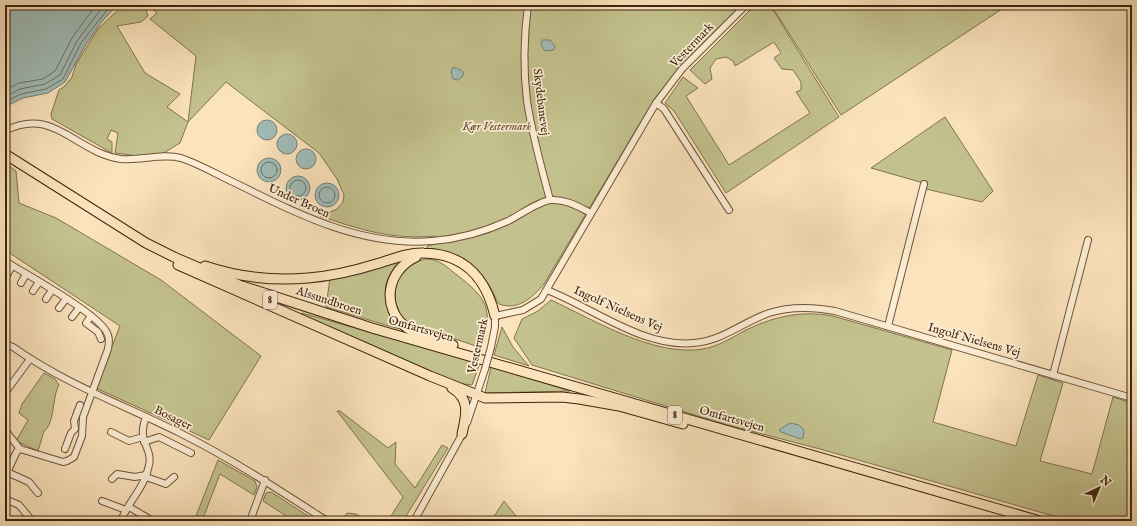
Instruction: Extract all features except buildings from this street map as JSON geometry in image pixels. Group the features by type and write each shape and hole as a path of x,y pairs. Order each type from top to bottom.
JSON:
{"highway":[{"name":"Alssundbroen","path":"5,154 123,235 172,262 254,294 372,328"},
{"name":"Alssundbroen","path":"5,159 174,257 239,285 372,328"},
{"path":"115,224 186,259 212,268 256,278 308,278 366,267 418,253 443,256 461,263 478,277 490,297 495,316"},
{"path":"434,254 415,257 407,262 395,274 392,282 390,300 394,312 401,323 416,333 498,360 534,374"},
{"path":"172,262 430,376 485,398 562,397 596,401 770,447 816,456"},
{"name":"Omfartsvejen","path":"372,328 1040,521"},
{"path":"430,376 455,389 464,400 467,410 462,434"}],"street":[{"name":"Skydebanevej","path":"528,5 525,76 527,101 535,143 550,200"},
{"name":"Vestermark","path":"414,521 462,434 485,369 495,327 495,316 523,310 534,304 547,290 656,103 682,69 746,5"},
{"path":"656,103 664,109 728,210"},
{"name":"Under Broen","path":"5,131 22,124 39,123 53,126 92,149 119,159 134,160 167,155 181,158 305,216 342,231 392,240 431,241 482,232 550,200"},
{"path":"888,326 924,184"},
{"path":"550,200 567,202 591,213"},
{"path":"1053,375 1088,240"},
{"path":"5,261 91,316 105,330 109,340 108,349 83,417 82,431 74,457 67,462 63,462 20,449 5,430"},
{"path":"7,275 12,266"},
{"path":"21,283 26,274"},
{"path":"33,291 39,282"},
{"path":"46,299 52,290"},
{"name":"Ingolf Nielsens Vej","path":"547,290 644,336 666,343 693,343 707,341 723,336 769,314 795,308 835,310 1132,398"},
{"path":"59,308 66,299"},
{"path":"72,317 79,308"},
{"path":"91,316 86,323 98,332 102,339"},
{"name":"Bosager","path":"5,344 13,347 58,376 219,453 265,480 325,520"},
{"path":"5,393 30,359"},
{"path":"75,429 74,422 80,405"},
{"path":"121,521 127,508 140,490 146,476 150,460 143,439 142,427 146,417"},
{"path":"75,429 82,431"},
{"path":"65,449 71,433 75,429"},
{"path":"112,432 129,441 159,436 191,453"},
{"path":"20,449 17,451 6,474 29,482 38,493"},
{"path":"112,479 117,474 135,477 146,476 166,484 174,477"},
{"path":"250,521 265,480"},
{"path":"5,499 19,505 29,517"},
{"path":"102,501 127,508 153,521"}],"green space":[{"path":"123,5 140,5 146,10 148,16 141,22 117,26 145,73 180,94 167,107 188,122 180,143 162,154 137,156 115,153 118,133 111,130 107,139 112,142 112,153 52,119 51,114 59,90 65,86 72,77 76,64 98,29"},
{"name":"Kær Vestermark","path":"148,5 741,5 695,51 655,98 544,284 535,294 524,302 512,306 499,304 484,278 471,265 447,253 427,249 427,246 440,243 436,236 406,237 377,233 349,226 320,216 337,209 343,202 344,195 337,179 319,153 226,82 188,122 196,56 150,19 157,13"},
{"path":"755,5 770,5 839,117 726,193 674,111 665,103 683,77 698,88 686,96 729,165 810,113 796,92 801,90 801,82 793,70 782,69 774,58 781,53 774,42 735,66 733,61 726,57 716,59 710,68 712,79 705,84 690,70"},
{"path":"771,5 1008,5 841,115"},
{"path":"945,117 993,191 982,202 926,189 927,184 871,168"},
{"path":"5,163 16,171 19,203 56,218 161,280 261,356 209,440 96,388 120,326 5,250"},
{"path":"425,259 435,260 446,266 476,291 481,298 487,314 487,324 482,348 410,324 400,314 395,300 395,289 398,276 409,264"},
{"path":"398,261 388,278 385,293 388,306 399,329 326,307 330,278"},
{"path":"551,300 625,335 665,348 684,350 708,348 764,322 797,314 821,314 833,316 952,350 933,422 1016,446 1038,375 1063,383 1040,461 1092,474 1113,397 1132,403 1132,521 1071,521 820,449 724,424 532,365 514,338 522,319 538,311"},
{"path":"302,313 480,363 472,385 456,383 300,316"},
{"path":"502,327 513,347 529,366 494,355"},
{"path":"491,367 570,391 485,393"},
{"path":"44,373 55,379 59,385 55,396 52,416 48,427 44,431 38,451 16,441 28,420 19,413 22,404"},
{"path":"337,411 340,411 388,448 396,442 395,464 415,488 442,445 448,448 403,521 388,521 403,497"},
{"path":"218,460 255,481 257,487 254,495 220,474 202,521 194,521"},
{"path":"271,492 316,521 294,521 263,501 266,493"},
{"path":"504,501 520,521 491,521"},
{"path":"347,513 356,514 368,521 341,521"}],"water":[{"path":"5,5 117,5 100,24 85,46 65,82 48,93 23,98 5,107"},
{"path":"542,40 550,40 555,46 554,50 545,51 541,45"},
{"path":"453,67 464,73 458,80 453,79 451,72"},
{"path":"267,120 274,123 277,130 274,137 267,140 260,137 257,130 260,123"},
{"path":"287,134 294,137 297,144 294,151 287,154 280,151 277,144 280,137"},
{"path":"306,149 313,152 316,159 313,166 306,169 299,166 296,159 299,152"},
{"path":"269,158 278,161 281,170 278,179 269,182 260,179 257,170 260,161"},
{"path":"298,176 303,177 309,183 309,193 303,199 298,200 293,199 287,193 286,188 287,183 293,177"},
{"path":"327,183 336,186 339,195 336,204 327,207 318,204 315,195 318,186"},
{"path":"790,423 799,425 804,430 803,438 801,439 779,430"}]}
